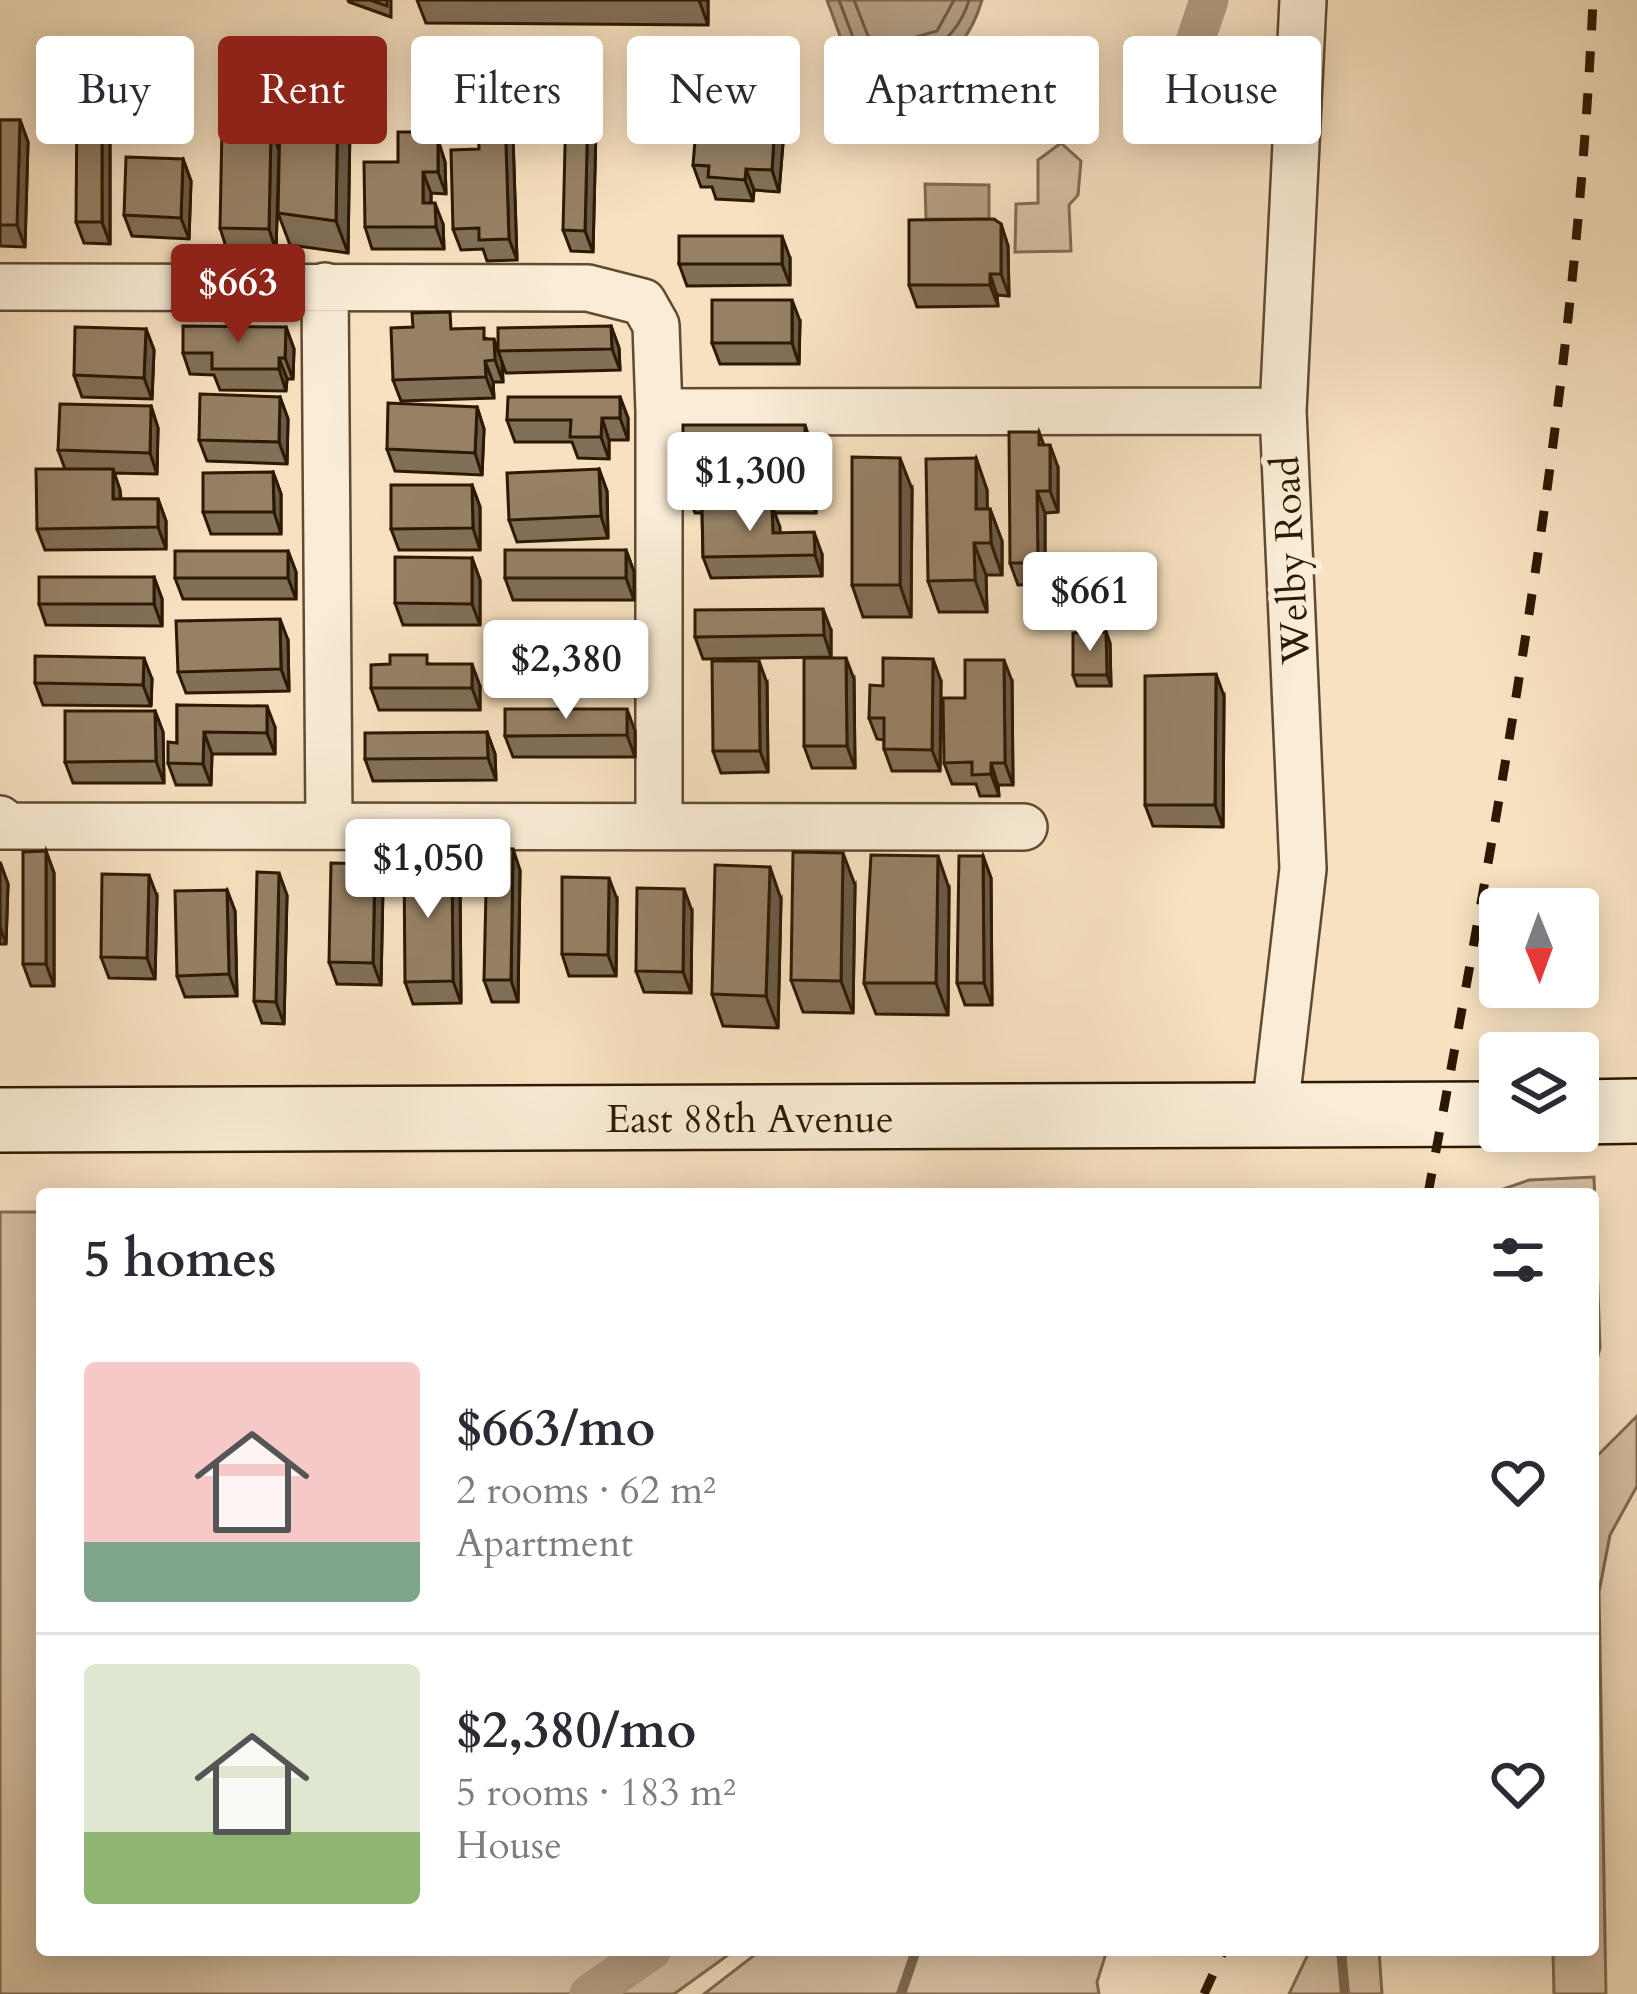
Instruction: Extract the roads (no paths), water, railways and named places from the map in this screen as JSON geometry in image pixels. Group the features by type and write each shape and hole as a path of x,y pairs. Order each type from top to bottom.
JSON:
{"main road":[{"path":"1599,1112 1637,1111"},
{"name":"East 88th Avenue","path":"0,1120 1274,1119 1479,1114"}],"street":[{"name":"Welby Road","path":"1274,1119 1303,869 1283,411 1303,0"},
{"path":"325,286 329,822"},
{"path":"0,287 325,286 620,292 651,310 659,412 659,823"},
{"path":"659,412 1283,411"},
{"path":"0,819 0,826 329,822 1024,826"}],"water":[{"path":"827,0 982,0 965,36 840,36"},
{"path":"925,184 989,185 989,219 926,219"}],"waterway":[{"path":"1197,36 1209,0"},
{"path":"589,1994 643,1956"},
{"path":"901,1994 914,1956"},
{"path":"1342,1956 1345,1994"}],"railway":[{"path":"1429,1188 1508,749 1552,451 1584,151 1593,0"},
{"path":"1204,1994 1221,1956"}]}
